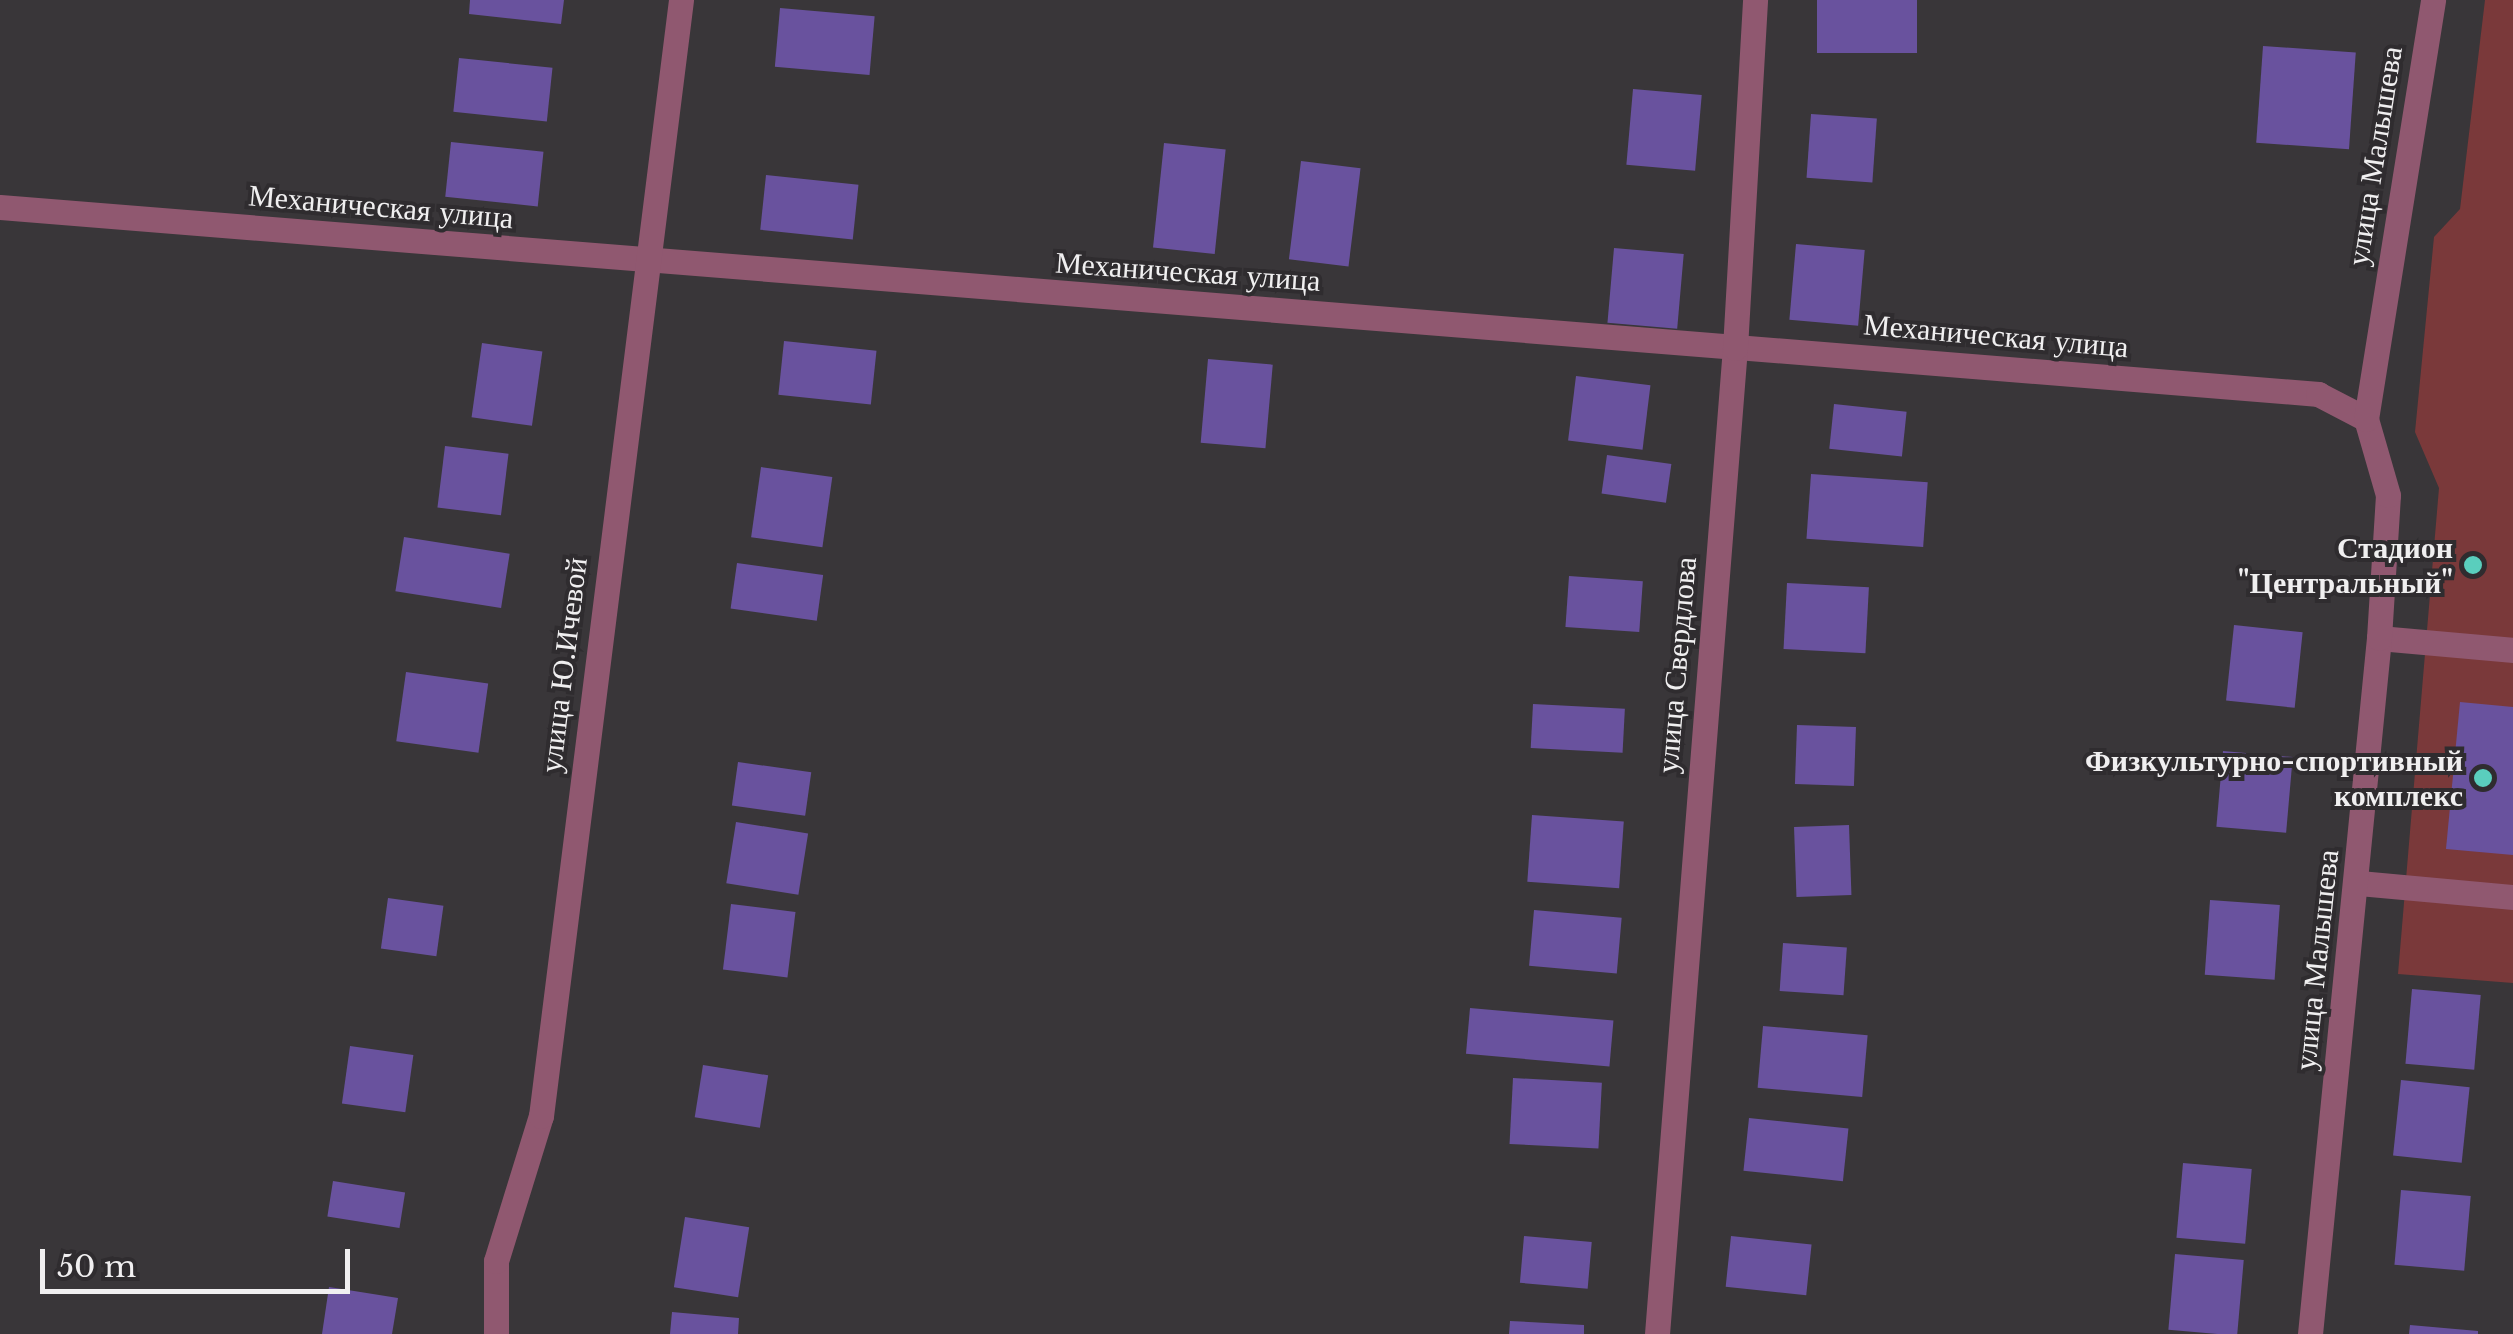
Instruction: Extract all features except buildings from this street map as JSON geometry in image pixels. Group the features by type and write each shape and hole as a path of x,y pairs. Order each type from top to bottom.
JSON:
{"street":[{"name":"улица Ю.Ичевой","path":"496,1334 496,1261 541,1116 681,0"},
{"name":"улица Свердлова","path":"1656,1334 1735,348 1755,0"},
{"name":"улица Малышева","path":"2310,1334 2359,883 2380,638 2388,495 2366,419 2432,0"},
{"name":"Механическая улица","path":"0,207 2318,394 2366,419"},
{"path":"2380,638 2513,650"},
{"path":"2359,883 2513,897"}],"shaded area":[{"name":"Стадион \"Центральный\"","path":"2485,0 2513,0 2513,983 2398,974 2439,488 2415,432 2434,237 2460,209"}],"place":[{"name":"Стадион \"Центральный\"","path":"2473,565"},
{"name":"Физкультурно-спортивный комплекс","path":"2483,778"}]}
